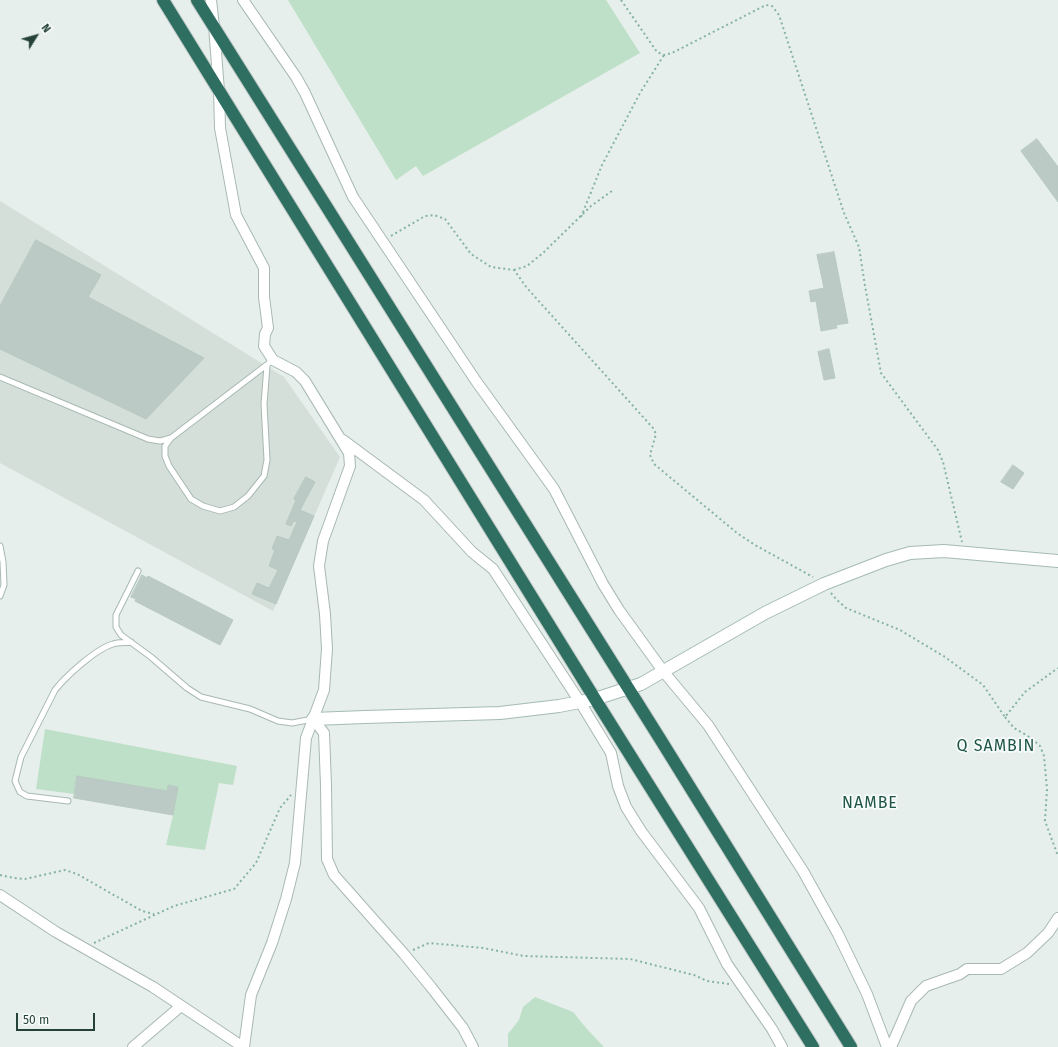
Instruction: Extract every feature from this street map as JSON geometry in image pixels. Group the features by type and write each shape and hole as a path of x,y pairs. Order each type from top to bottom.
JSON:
{"highway":[{"path":"163,0 595,699 813,1047"},
{"path":"197,0 851,1047"}],"street":[{"path":"0,895 56,932 153,987 244,1047 251,995 272,943 286,899 294,863 306,738 324,690 327,649 325,614 318,566 323,541 350,466 349,453 305,381 296,372 270,363 264,346 265,334 268,328 264,297 264,268 236,215 220,128 219,91 211,0"},
{"path":"243,0 296,77 305,93 353,197 476,381 554,489 603,584 619,610 663,671 708,725 803,871 838,934 867,994 887,1047"},
{"path":"340,437 424,500 472,552 493,569 580,702 611,753 618,786 626,807 699,908 727,964 772,1029 782,1047"},
{"path":"313,719 500,713 559,706 595,699 642,684 765,613 824,584 886,560 910,553 944,551 1058,561"},
{"path":"313,719 324,732 328,859 334,875 432,987 463,1028 473,1047"},
{"path":"891,1047 911,1001 926,986 967,970 1002,968 1027,953 1048,933 1058,918"},
{"path":"133,1047 182,1006"}],"lane":[{"path":"270,363 264,404 267,460 264,476 248,496 234,507 220,511 203,506 191,499 169,466 165,456 165,446 171,438 270,363"},
{"path":"0,377 148,439 160,441 171,438"},
{"path":"0,546 3,562 4,585 0,596"},
{"path":"138,571 116,615 116,627 122,635 151,657 187,688 201,697 250,709 278,721 292,723 313,719"},
{"path":"68,802 27,796 20,792 15,781 21,757 55,690 63,680 100,649 114,644 132,642"}],"path":[{"path":"621,0 657,52 664,55 672,53 766,5 772,6 779,15 844,213 860,247 865,286 881,373 938,450 943,462 965,553"},
{"path":"581,217 602,165 640,93 664,55"},
{"path":"382,241 425,216 434,215 445,219 470,254 491,268 514,270 527,266 543,253 591,206 612,191"},
{"path":"514,270 528,288 653,428 656,434 650,455 654,464 737,533 755,545 818,579 824,584 836,600 846,608 900,630 945,657 983,685 1014,728 1031,738 1040,746 1044,756 1047,789 1045,821 1058,856"},
{"path":"1005,717 1025,692 1058,668"},
{"path":"83,948 174,906 234,889 256,863 280,808 302,782"},
{"path":"0,875 25,879 65,870 77,874 142,910 155,915"},
{"path":"404,954 429,942 483,948 524,956 630,959 694,975 707,980 729,983 748,993"}],"shaded area":[{"path":"0,201 284,377 340,457 273,611 0,463"}],"green space":[{"path":"288,0 606,0 640,53 423,176 416,166 396,180"},
{"path":"45,729 237,766 233,785 219,783 205,850 166,845 173,815 177,787 168,785 167,791 77,777 74,794 36,789"},
{"path":"535,997 573,1012 604,1047 508,1047 508,1034 519,1020 523,1007"}],"building":[{"path":"1037,139 1058,167 1058,202 1021,151"},
{"path":"36,240 101,275 88,297 204,358 146,419 0,349 0,306"},
{"path":"834,252 848,323 836,325 837,328 821,331 816,301 811,302 809,291 824,288 817,255"},
{"path":"829,349 835,378 824,380 818,352"},
{"path":"1013,465 1024,473 1013,489 1001,482"},
{"path":"306,477 315,482 300,510 314,516 276,604 252,594 257,583 269,588 278,570 269,566 275,550 272,549 277,536 289,540 297,522 294,521 291,526 286,524 296,500 294,499"},
{"path":"142,575 147,578 148,576 233,620 220,645 135,601 136,599 131,597"},
{"path":"77,776 167,791 168,785 178,787 173,815 74,798"}],"district":[{"name":"Q SAMBIN","path":"996,747"},
{"name":"NAMBE","path":"870,804"}]}
